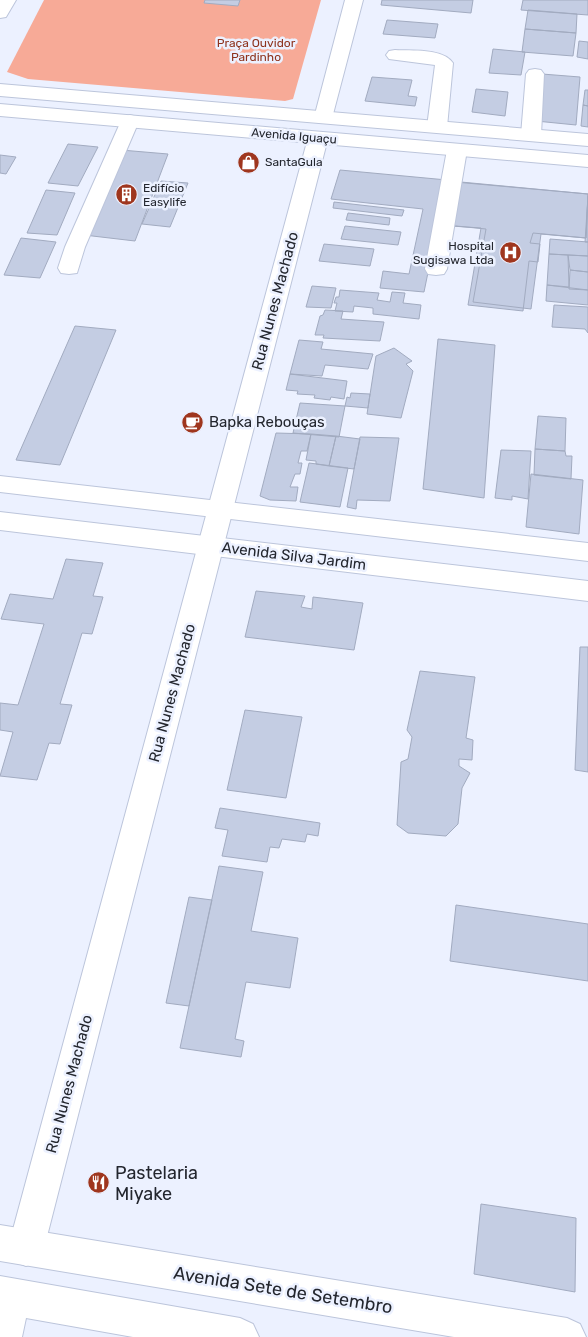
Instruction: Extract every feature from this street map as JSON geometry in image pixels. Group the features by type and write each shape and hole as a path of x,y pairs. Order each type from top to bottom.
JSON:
{"main road":[{"path":"0,13 8,0"},
{"name":"Rua Nunes Machado","path":"13,1246 211,546 354,0"},
{"path":"395,55 436,59 444,63 437,127"},
{"path":"436,269 456,150 522,135 535,74"},
{"name":"Avenida Iguaçu","path":"0,90 321,128 456,150 588,161"},
{"name":"Avenida Iguaçu","path":"0,110 130,122 321,128 437,127 588,140"},
{"path":"69,268 75,247 130,122"},
{"path":"0,484 588,552"},
{"name":"Avenida Silva Jardim","path":"0,521 588,591"},
{"path":"349,524 378,566"},
{"path":"437,573 465,538"},
{"name":"Avenida Sete de Setembro","path":"13,1246 567,1337"},
{"path":"3,1337 7,1296 240,1337"}],"green space":[{"name":"Praça Ouvidor Pardinho","path":"44,0 321,0 293,99 285,101 28,79 7,72"}],"building":[{"path":"205,0 240,0 238,6 204,3"},
{"path":"382,0 473,0 471,13 381,5"},
{"path":"523,0 588,0 588,15 521,10"},
{"path":"528,10 577,14 576,33 525,29"},
{"path":"387,20 438,24 435,38 383,34"},
{"path":"525,29 576,33 573,56 522,52"},
{"path":"579,41 588,42 588,59 577,57"},
{"path":"493,49 525,52 521,75 489,73"},
{"path":"542,74 580,77 576,125 536,121"},
{"path":"372,77 412,80 408,96 417,97 415,106 365,101"},
{"path":"476,89 508,92 505,116 472,112"},
{"path":"585,90 588,90 588,106 583,105"},
{"path":"583,105 588,106 588,127 581,126"},
{"path":"68,144 98,147 78,186 48,183"},
{"name":"Edifício Easylife","path":"121,150 168,154 135,241 84,235"},
{"path":"0,155 16,157 6,174 0,173"},
{"path":"340,170 447,180 424,292 380,288 383,271 409,274 423,209 331,199"},
{"path":"161,181 188,183 170,227 142,224"},
{"name":"Hospital Sugisawa Ltda","path":"455,182 588,194 586,238 541,234 531,309 473,302 486,229 446,225"},
{"name":"Hospital Sugisawa Ltda","path":"461,182 588,194 586,238 533,233 530,243 540,244 538,262 529,261 523,311 468,305 481,228 451,226"},
{"path":"46,190 75,193 57,235 27,233"},
{"path":"588,196 588,242 585,242"},
{"path":"334,202 404,210 402,216 333,208"},
{"path":"348,213 390,218 389,225 346,220"},
{"path":"345,226 401,232 398,245 341,239"},
{"path":"21,238 56,242 40,278 4,275"},
{"path":"550,239 588,242 588,256 549,254"},
{"path":"324,244 374,249 370,266 319,261"},
{"path":"549,254 568,255 569,287 547,285"},
{"path":"568,255 588,256 588,272 570,270"},
{"path":"570,270 588,272 588,290 569,289"},
{"path":"547,285 588,290 588,305 546,301"},
{"path":"312,286 336,288 331,308 306,307"},
{"path":"340,290 379,293 377,300 390,302 392,292 405,293 403,303 421,305 419,319 373,314 373,308 354,306 353,312 335,311 337,303 334,303 336,297 339,297"},
{"path":"554,305 588,307 588,333 585,329 552,327"},
{"path":"325,310 343,311 341,319 384,322 380,341 323,338 324,335 315,335 320,316 323,315"},
{"path":"75,326 116,330 60,465 16,460"},
{"path":"438,339 495,345 484,498 423,489"},
{"path":"299,340 323,342 321,349 373,354 368,369 325,365 322,376 290,374"},
{"path":"394,348 412,361 406,364 413,371 401,418 367,414 376,356"},
{"path":"290,374 347,381 344,399 331,397 330,400 314,398 315,395 297,394 298,391 286,390"},
{"path":"351,393 370,394 368,408 345,406 347,397 350,398"},
{"path":"300,403 345,406 339,437 293,433"},
{"path":"538,416 566,418 565,451 535,449"},
{"path":"276,433 311,434 307,451 301,451 298,463 302,463 300,474 295,474 290,487 298,487 296,501 270,500 260,496"},
{"path":"311,434 336,436 329,466 316,464 316,461 306,460"},
{"path":"336,436 360,439 354,469 329,466"},
{"path":"360,437 399,438 390,501 357,500 356,509 347,507"},
{"path":"535,449 565,451 566,456 572,456 571,479 534,475"},
{"path":"501,450 531,451 528,499 512,496 512,500 495,498"},
{"path":"309,463 348,468 340,507 300,502"},
{"path":"531,474 583,480 579,534 526,527"},
{"path":"66,559 103,563 93,596 103,597 92,634 82,633 60,704 72,705 60,744 49,743 37,780 0,776 13,732 0,730 0,703 18,705 44,624 1,619 10,594 53,599"},
{"path":"256,591 305,596 301,607 312,609 313,597 363,603 354,650 245,637"},
{"path":"580,647 588,647 588,772 575,770"},
{"path":"420,671 475,677 466,738 473,740 472,760 459,759 459,766 470,773 462,788 458,824 446,836 408,833 397,825 401,762 408,759 412,737 407,730"},
{"path":"245,710 302,717 286,798 227,790"},
{"path":"220,808 320,823 318,836 307,834 305,842 282,839 279,848 270,847 267,862 222,856 228,830 215,828"},
{"path":"219,866 263,872 251,931 298,938 290,988 246,982 235,1039 244,1041 241,1057 180,1048"},
{"path":"189,897 212,900 189,1006 166,1003"},
{"path":"456,905 588,924 588,981 450,961"},
{"path":"481,1204 576,1218 575,1292 474,1274"}],"place":[{"name":"SantaGula","path":"249,162"},
{"name":"Edifício Easylife","path":"127,195"},
{"name":"Hospital Sugisawa Ltda","path":"510,253"},
{"name":"Bapka Rebouças","path":"193,422"},
{"name":"Pastelaria Miyake","path":"99,1183"}]}
